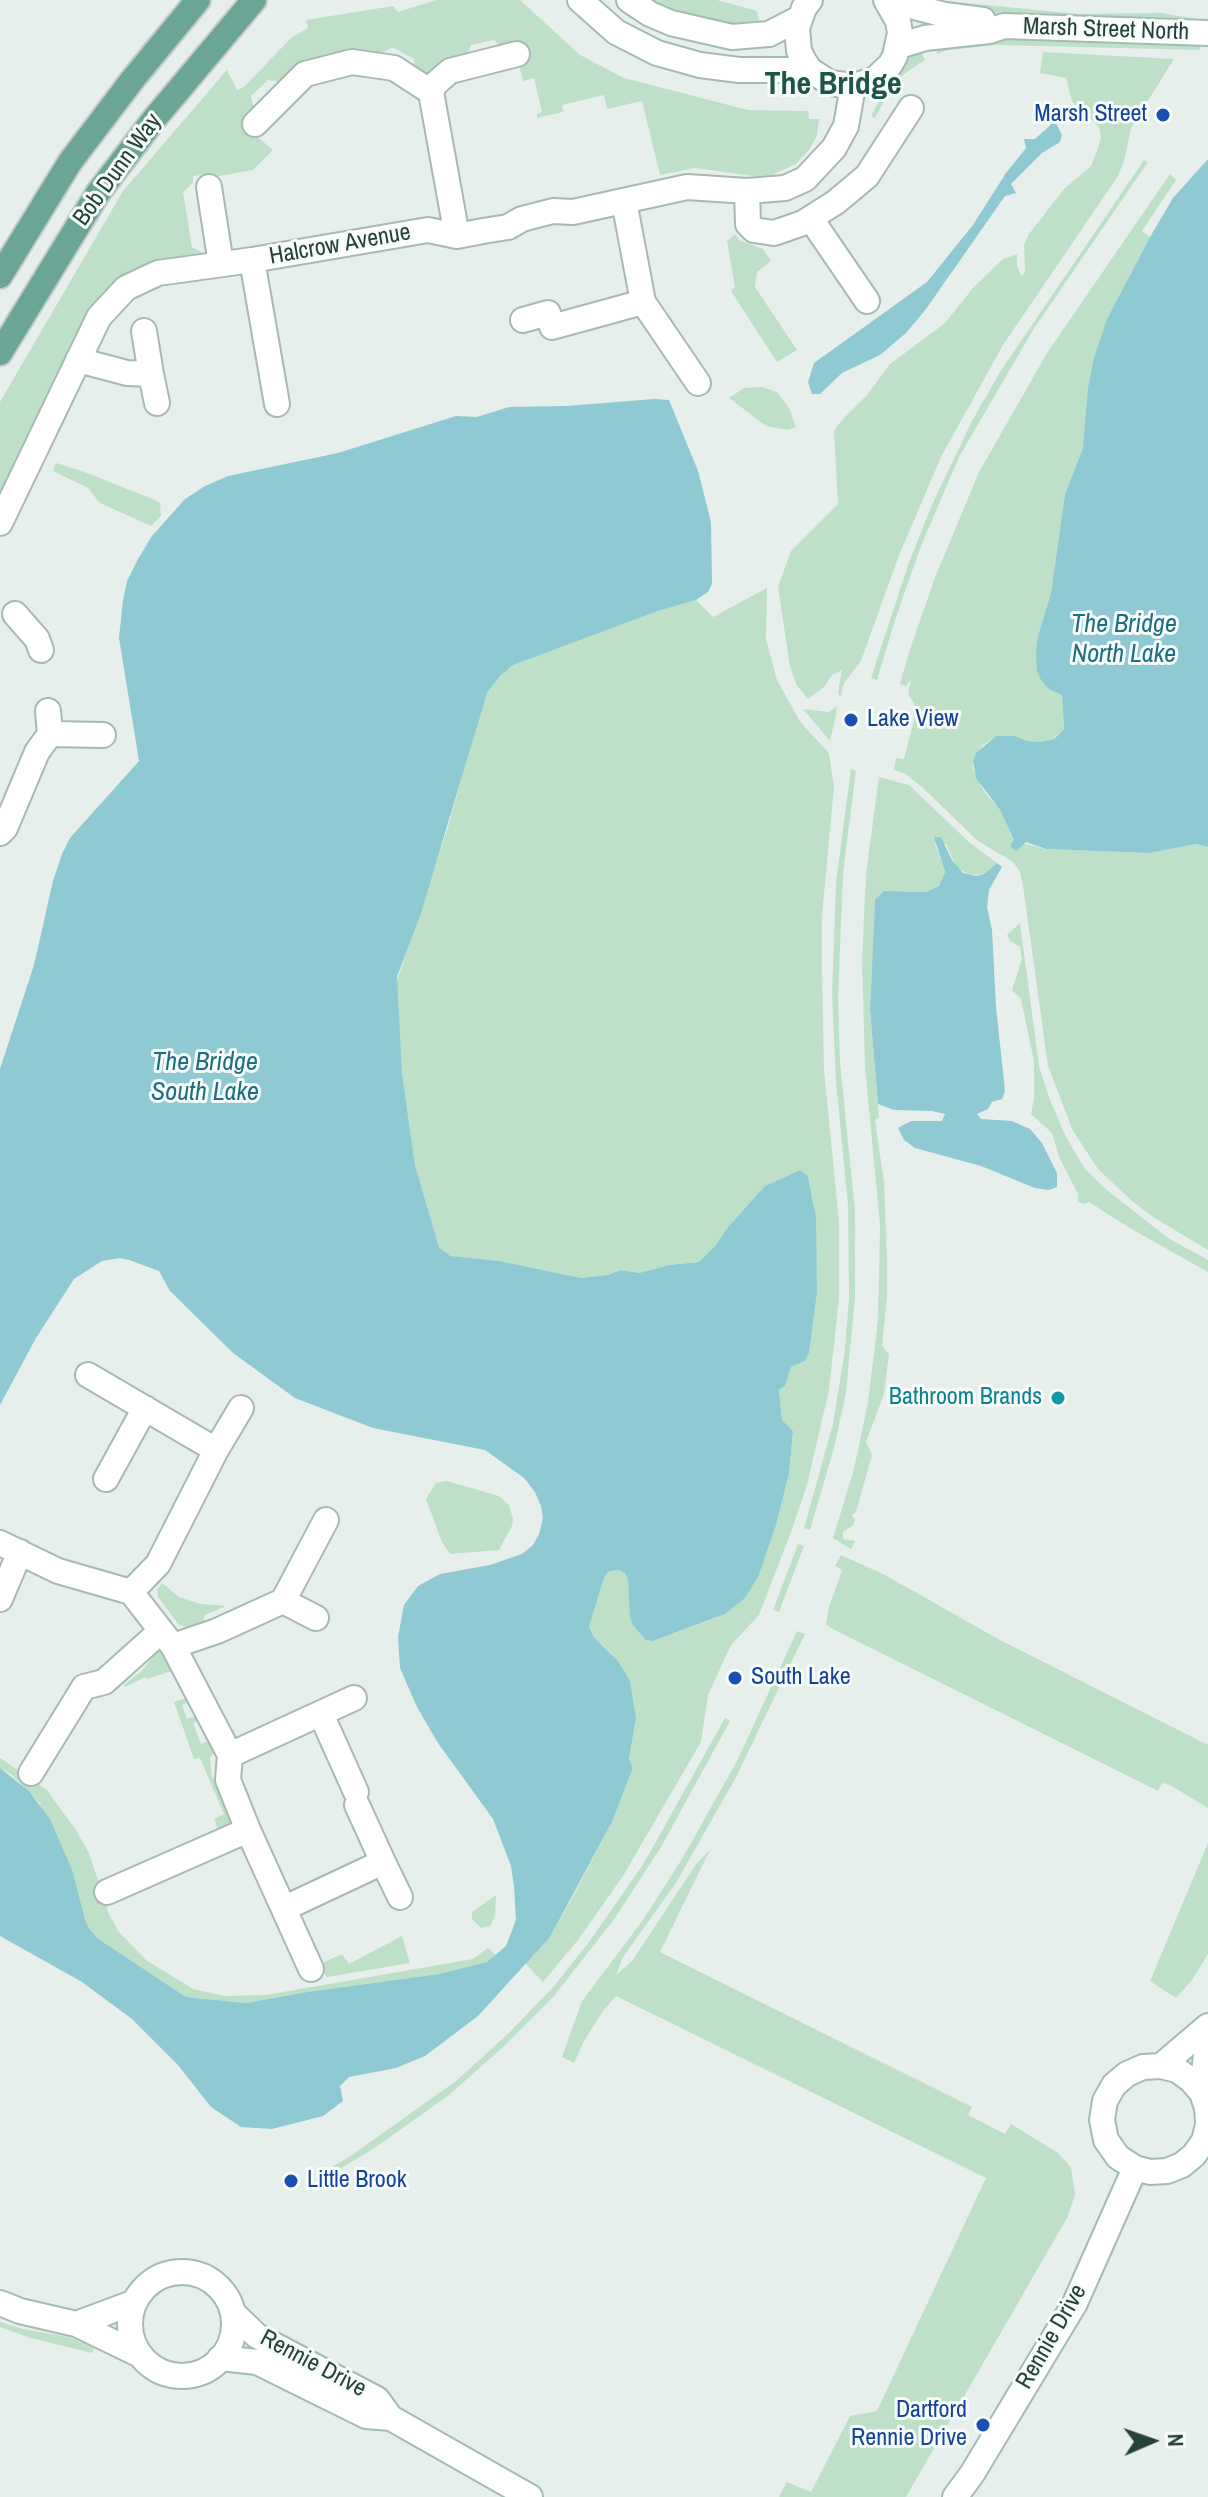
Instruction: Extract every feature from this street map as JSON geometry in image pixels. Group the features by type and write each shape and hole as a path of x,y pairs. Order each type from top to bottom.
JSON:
{"main road":[{"name":"Bob Dunn Way","path":"0,276 70,162 198,0"},
{"name":"Bob Dunn Way","path":"0,353 98,193 155,118 254,0"}],"street":[{"path":"580,0 616,32 657,53 700,65 739,70 810,70"},
{"path":"629,0 671,23 732,37 769,34 805,9"},
{"name":"Marsh Street North","path":"886,0 945,15 993,21 1004,26"},
{"name":"Marsh Street North","path":"886,0 898,21 899,46 925,38 989,31 1004,26 1208,33"},
{"path":"805,9 797,28 799,51 810,70 830,83 853,86 874,80 890,65 899,46"},
{"path":"457,236 431,92 435,84 450,71 517,54"},
{"path":"255,124 305,74 352,62 394,68 431,92"},
{"name":"Halcrow Avenue","path":"0,523 99,317 126,288 158,273 428,230 457,236 508,227 522,219 553,211 573,212 687,187 747,191 785,188 805,179 834,148 846,126 853,86"},
{"path":"747,191 748,224 754,230 774,233 811,219 867,176 911,108"},
{"path":"209,187 221,264"},
{"path":"624,201 643,302 698,383"},
{"path":"811,219 867,301"},
{"path":"252,260 277,404"},
{"path":"523,320 548,313 552,327 643,302"},
{"path":"144,331 157,403"},
{"path":"78,360 127,373 151,374"},
{"path":"15,614 37,639 41,650"},
{"path":"0,833 5,828 49,722 103,735"},
{"path":"88,1375 216,1450"},
{"path":"106,1479 145,1408"},
{"path":"131,1592 158,1564 241,1408"},
{"path":"31,1773 84,1687 104,1682 167,1638 217,1631 283,1601 326,1520"},
{"path":"0,1599 10,1547 58,1571 131,1592 167,1638 230,1755 228,1780 311,1969"},
{"path":"283,1601 316,1618"},
{"path":"230,1755 354,1698"},
{"path":"321,1714 400,1897"},
{"path":"107,1892 248,1830"},
{"path":"285,1908 383,1862"},
{"path":"1161,2066 1208,2026"},
{"path":"1182,2165 1204,2141 1208,2124 1208,2035"},
{"path":"1206,2103 1191,2080 1177,2070 1161,2066 1143,2067 1127,2074 1114,2085 1105,2101 1102,2120 1106,2140 1118,2157 1135,2168 1158,2172 1182,2165 1208,2163"},
{"name":"Rennie Drive","path":"955,2497 1075,2303 1135,2168"},
{"name":"Rennie Drive","path":"170,2273 192,2273 207,2278 227,2297 233,2313 231,2337 220,2358 203,2372 187,2376 170,2375 154,2368 140,2355 76,2324 135,2302 145,2287 170,2273"},
{"path":"135,2302 130,2321 132,2338 140,2355"},
{"path":"0,2303 76,2324"},
{"name":"Rennie Drive","path":"233,2313 257,2336 377,2399 391,2418 530,2497"},
{"name":"Rennie Drive","path":"220,2358 257,2362 366,2416 391,2418"}],"green space":[{"path":"436,0 520,0 580,55 624,78 748,110 808,111 809,119 819,119 817,135 796,164 772,175 753,176 695,168 660,175 642,101 607,109 604,95 562,105 563,112 537,118 537,114 542,112 534,78 523,81 519,64 494,40 471,45 466,58 430,74 415,73 414,59 392,47 381,54 370,51 311,59 298,64 280,82 268,80 251,96 254,134 273,150 253,170 213,177 212,174 193,176 193,183 183,192 192,247 203,253 205,262 135,279 0,511 0,402 123,191 227,70 237,90 244,87 291,38 308,28 306,20 393,6 398,12"},
{"path":"645,0 717,0 757,11 760,25 750,28 702,23"},
{"path":"935,0 1079,14 1162,13 1208,21 1207,25 1015,18 934,4"},
{"path":"983,36 1202,41 1200,50 996,45 937,54 936,44"},
{"path":"920,50 925,60 904,74 889,92 875,118 871,116 884,91 909,57"},
{"path":"1043,52 1174,59 1131,128 1118,176 1003,345 941,457 898,558 861,661 844,683 840,698 838,692 842,670 832,675 824,687 808,699 797,686 790,667 778,587 791,551 838,504 834,431 890,364 945,323 973,288 1003,259 1017,254 1017,267 1022,277 1025,272 1024,245 1029,234 1064,189 1091,166 1097,151 1101,138 1099,127 1072,101 1066,78 1040,73"},
{"path":"1144,160 1148,162 1033,330 959,457 921,546 877,680 871,678 908,565 931,507 972,421 1000,372"},
{"path":"1170,174 1176,180 1142,231 1150,237 1107,319 1094,357 1083,448 1065,494 1051,593 1038,636 1056,691 1062,695 1064,729 1053,739 1041,742 1015,736 996,736 982,746 973,761 973,769 985,793 1000,810 1014,841 1046,849 1149,853 1197,844 1208,847 1208,1250 1132,1201 1098,1169 1073,1131 1048,1066 1020,872 1013,862 978,841 922,787 904,773 894,770 896,758 904,759 917,708 908,694 911,679 906,686 900,684 936,575 979,472 1047,353"},
{"path":"735,234 739,240 763,249 771,261 757,272 755,287 797,350 777,362 731,291 735,287 727,241"},
{"path":"762,387 777,392 789,408 796,427 788,430 766,426 729,398 744,388"},
{"path":"56,463 155,500 160,503 161,516 151,526 100,503 88,488 53,471"},
{"path":"767,588 766,639 777,680 801,723 829,753 834,787 822,916 824,1070 839,1222 839,1299 829,1390 807,1485 791,1532 759,1615 731,1645 708,1695 701,1742 623,1876 578,1940 543,1982 525,1963 550,1937 576,1891 612,1822 633,1768 629,1759 636,1718 612,1654 594,1637 589,1627 604,1578 609,1571 625,1573 632,1624 653,1641 716,1618 745,1598 776,1525 789,1474 793,1431 782,1420 779,1390 785,1386 791,1367 805,1361 809,1353 817,1293 814,1204 808,1176 800,1170 765,1186 699,1262 669,1265 639,1273 621,1270 581,1278 500,1261 449,1256 439,1247 415,1165 402,1073 396,984 448,827 479,715 487,693 500,676 513,665 658,611 696,600 713,617"},
{"path":"837,706 830,741 803,709 829,712"},
{"path":"851,769 856,771 843,873 838,1000 840,1062 855,1210 855,1297 846,1393 810,1530 804,1528 833,1424 845,1349 849,1298 848,1205 836,1082 832,994 836,882"},
{"path":"879,777 909,785 970,843 997,863 984,874 970,875 957,868 946,844 935,844 945,872 939,886 926,892 892,891 875,900 870,1010 879,1118 875,1120 884,1183 887,1257 882,1346 889,1354 884,1394 866,1442 872,1455 856,1512 852,1515 855,1520 843,1532 843,1539 855,1541 851,1549 833,1538 854,1469 868,1402 878,1320 880,1225 865,1067 862,959 866,874"},
{"path":"1020,923 1039,1066 1066,1137 1085,1169 1107,1190 1168,1238 1208,1260 1208,1272 1089,1202 1078,1202 1078,1194 1059,1157 1052,1133 1031,1114 1034,1061 1021,999 1012,990 1022,959 1020,947 1007,935"},
{"path":"447,1481 499,1496 509,1505 512,1526 499,1550 450,1554 442,1542 426,1499 436,1483"},
{"path":"798,1544 804,1546 779,1612 773,1610"},
{"path":"841,1555 885,1575 1000,1640 1208,1745 1208,1808 1170,1785 1162,1783 1158,1791 831,1628 826,1624 842,1570 835,1566"},
{"path":"162,1583 179,1597 201,1604 226,1606 205,1615 203,1622 189,1628 179,1625 158,1597 157,1590"},
{"path":"797,1631 805,1634 736,1777 676,1883 623,1957 616,1975 632,1961 697,1863 710,1850 660,1952 972,2107 968,2115 1005,2134 1011,2124 1058,2153 1071,2167 1075,2195 1067,2218 906,2497 779,2497 787,2482 811,2492 850,2416 877,2411 986,2178 616,1996 584,2041 574,2063 562,2057 582,2001 643,1920 682,1859 737,1761"},
{"path":"158,1650 168,1658 175,1670 147,1679 145,1677 125,1687 124,1685 142,1671"},
{"path":"189,1697 191,1701 182,1705 187,1719 202,1714 204,1719 193,1723 201,1744 218,1738 219,1743 210,1759 212,1777 227,1790 240,1820 220,1835 214,1819 224,1814 200,1758 194,1759 174,1702"},
{"path":"725,1718 730,1721 661,1847 615,1918 554,1996 449,2095 376,2147 325,2178 322,2173 456,2081 509,2033 554,1986 644,1863"},
{"path":"0,1758 46,1789 76,1830 89,1853 109,1914 118,1931 146,1960 193,1989 225,1996 266,1995 473,1959 488,1948 497,1956 487,1962 439,1974 246,2003 186,1997 100,1940 90,1930 39,1802 12,1775 0,1768"},
{"path":"1208,1843 1208,1954 1176,1998 1150,1981"},
{"path":"496,1895 495,1916 490,1926 481,1928 472,1919 472,1912"},
{"path":"402,1936 410,1963 327,1977 320,1966 342,1954 349,1964"},
{"path":"0,2322 69,2337 94,2348 92,2353 31,2338 0,2327"}],"water":[{"path":"1055,121 1062,135 1060,142 1042,153 1011,184 1016,193 1005,196 906,333 880,355 842,373 820,394 812,394 808,382 814,363 927,282 973,225 1026,148 1024,139 1035,139"},
{"name":"The Bridge North Lake","path":"1208,159 1208,847 1197,844 1149,853 1046,849 1026,842 1016,851 1010,846 1014,840 1000,810 976,778 973,761 976,753 996,736 1015,736 1041,742 1054,739 1064,729 1062,695 1049,689 1041,680 1036,653 1051,593 1065,494 1083,448 1094,357 1107,319 1150,237 1173,198"},
{"name":"The Bridge South Lake","path":"669,400 698,471 711,522 712,584 708,592 696,600 513,665 487,693 421,913 397,977 402,1073 415,1165 439,1247 450,1256 500,1261 581,1278 621,1270 639,1273 669,1265 699,1262 765,1186 800,1170 808,1176 816,1217 817,1293 809,1353 805,1361 791,1367 785,1386 779,1390 782,1420 793,1431 789,1474 758,1577 745,1598 725,1614 653,1641 646,1640 632,1624 625,1573 609,1571 604,1578 589,1627 594,1637 618,1661 630,1681 636,1718 629,1759 633,1768 612,1822 550,1937 478,2016 425,2056 396,2068 349,2077 340,2086 343,2101 323,2116 272,2129 241,2127 211,2107 178,2065 132,2019 82,1982 0,1936 0,1768 29,1791 50,1819 72,1870 90,1930 100,1940 186,1997 246,2003 439,1974 487,1962 506,1946 516,1920 511,1866 493,1819 438,1743 417,1707 400,1668 398,1637 404,1605 418,1586 440,1574 490,1565 522,1554 533,1545 539,1534 543,1518 541,1506 524,1478 485,1450 373,1428 295,1398 233,1353 170,1291 159,1271 120,1258 102,1261 74,1279 36,1338 0,1405 0,1069 34,965 62,854 70,838 139,761 119,638 123,600 127,581 152,536 185,499 228,476 338,453 456,416 477,417 509,407"},
{"path":"934,837 941,837 952,860 963,873 976,876 984,874 997,863 1002,867 989,890 987,907 992,930 1005,1091 1002,1099 992,1102 988,1109 977,1114 981,1119 1012,1121 1030,1129 1042,1143 1057,1173 1057,1187 1049,1190 1035,1188 981,1166 915,1148 904,1140 898,1128 911,1121 942,1121 945,1114 894,1110 878,1104 870,1010 875,900 884,891 926,892 939,886 945,872"}],"place":[{"name":"Marsh Street","path":"1163,115"},
{"name":"Lake View","path":"851,720"},
{"name":"Bathroom Brands","path":"1058,1398"},
{"name":"South Lake","path":"735,1678"},
{"name":"Little Brook","path":"291,2181"},
{"name":"Dartford Rennie Drive","path":"983,2425"}],"district":[{"name":"The Bridge","path":"833,85"}]}
